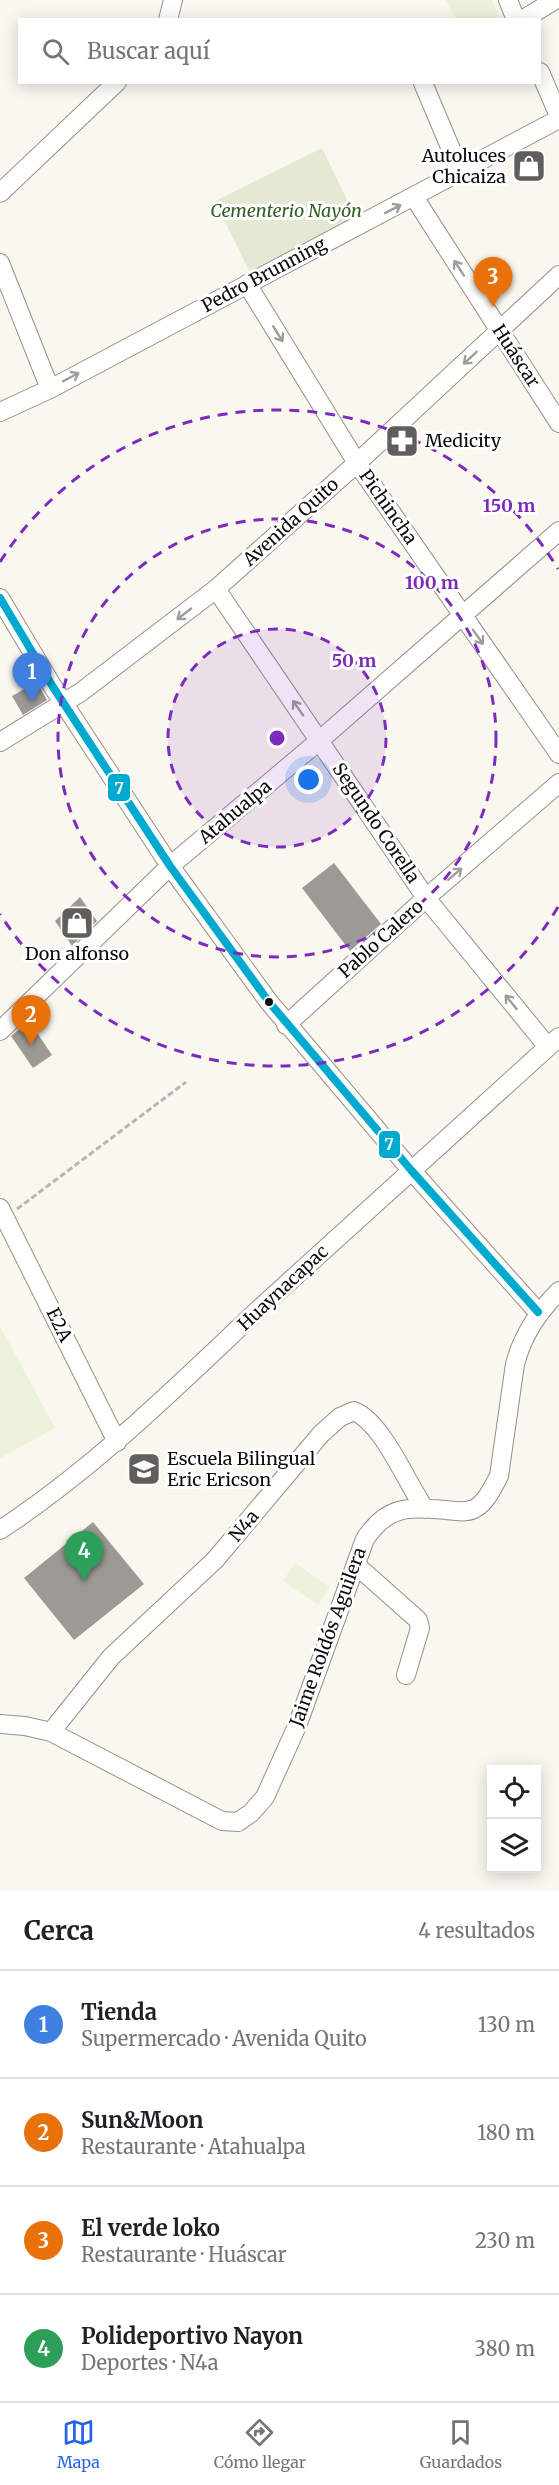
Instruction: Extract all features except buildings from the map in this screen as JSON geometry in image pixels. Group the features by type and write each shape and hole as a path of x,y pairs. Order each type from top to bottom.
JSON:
{"street":[{"path":"168,18 173,0"},
{"path":"508,0 515,18"},
{"path":"525,18 555,0"},
{"path":"541,74 559,117"},
{"path":"0,194 115,84"},
{"path":"423,84 461,173"},
{"name":"Pedro Brunning","path":"0,412 461,173 559,117"},
{"name":"Huáscar","path":"414,197 559,423"},
{"path":"0,263 50,388"},
{"name":"Avenida Quito","path":"0,742 98,680 216,589 357,463 559,275"},
{"name":"Pichincha","path":"247,284 357,463 559,754"},
{"name":"Atahualpa","path":"0,1031 170,866 320,740 559,531"},
{"name":"Segundo Corella","path":"216,589 426,898 553,1042"},
{"path":"0,598 64,703 170,866 286,1025 538,1312"},
{"name":"Pablo Calero","path":"286,1025 426,898 559,783"},
{"name":"Huaynacapac","path":"0,1530 36,1506 117,1442 553,1042"},
{"name":"E2A","path":"3,1213 117,1442"},
{"name":"Jaime Roldós Aguilera","path":"0,1724 25,1726 51,1732 222,1821 238,1822 251,1813 265,1797 297,1726 365,1539 376,1523 391,1512 425,1509 460,1512 473,1509 491,1491 499,1476 517,1356 538,1312 559,1291"},
{"name":"N4a","path":"51,1732 111,1657 215,1560 321,1434 340,1417 354,1411 366,1416 379,1432 425,1509"},
{"path":"356,1565 418,1620 420,1628 406,1675"}],"path":[{"path":"3,1213 186,1082"}],"green space":[{"path":"446,0 492,0 501,18 455,18"},
{"name":"Cementerio Nayón","path":"322,148 358,222 251,275 215,201"},
{"path":"0,1326 55,1428 0,1458"},
{"path":"295,1563 330,1587 318,1605 283,1581"}],"transit line":[{"name":"7","path":"0,598 53,687 170,866 269,1002 411,1170 538,1312"}],"place":[{"name":"Autoluces Chicaiza","path":"529,166"},
{"name":"El verde loko","path":"493,307"},
{"name":"Medicity","path":"402,441"},
{"name":"Tienda","path":"32,702"},
{"name":"Don alfonso","path":"77,923"},
{"name":"Sun&Moon","path":"31,1045"},
{"name":"Escuela Bilingual Eric Ericson","path":"144,1469"},
{"name":"Polideportivo Nayon","path":"84,1581"}]}
